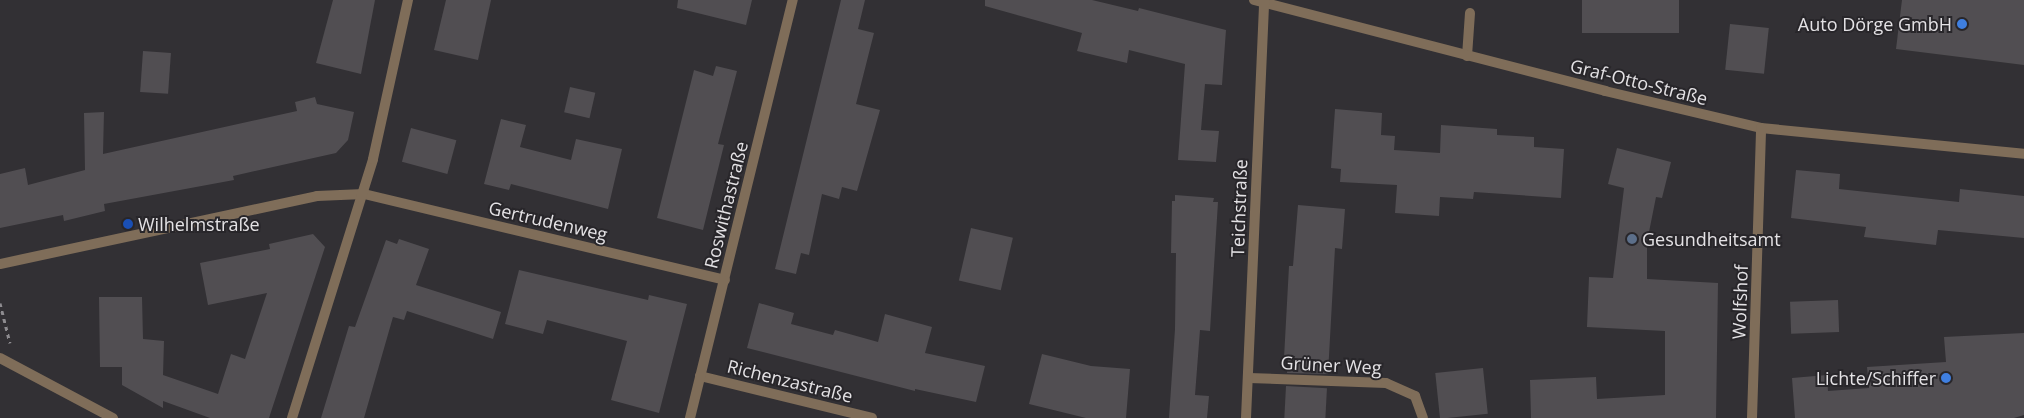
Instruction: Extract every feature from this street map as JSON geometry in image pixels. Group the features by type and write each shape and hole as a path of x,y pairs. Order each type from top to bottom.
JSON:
{"street":[{"path":"292,418 364,194 408,0"},
{"name":"Roswithastraße","path":"690,418 793,0"},
{"name":"Graf-Otto-Straße","path":"1260,1 1467,56 1761,128 2024,154"},
{"name":"Teichstraße","path":"1246,418 1260,1"},
{"path":"1467,56 1470,13"},
{"name":"Wolfshof","path":"1752,418 1761,128"},
{"path":"0,264 317,196 364,194"},
{"name":"Gertrudenweg","path":"364,194 725,280"},
{"path":"0,358 114,418"},
{"name":"Richenzastraße","path":"700,376 872,418"},
{"name":"Grüner Weg","path":"1248,378 1386,383 1415,396 1423,418"}],"path":[{"path":"0,303 15,366"}],"building":[{"path":"333,0 375,0 361,74 316,63"},
{"path":"446,0 491,0 478,60 434,50"},
{"path":"678,0 752,0 746,25 677,8"},
{"path":"841,0 865,0 858,29 874,33 856,104 880,110 857,191 842,187 839,199 822,194 809,255 801,253 796,274 775,269"},
{"path":"985,0 1092,0 1138,11 1139,8 1226,30 1222,85 1205,84 1201,130 1219,131 1216,162 1178,160 1185,64 1129,50 1127,63 1077,51 1082,33 985,6"},
{"path":"1582,0 1679,0 1679,33 1582,33"},
{"name":"Auto Dörge GmbH","path":"1902,0 2024,0 2024,65 1896,49"},
{"path":"1730,24 1769,28 1764,74 1725,70"},
{"path":"143,51 171,53 168,94 140,92"},
{"path":"716,66 737,71 718,144 724,145 703,230 657,218 694,70 713,76"},
{"path":"570,87 595,93 589,118 564,112"},
{"path":"315,97 317,104 354,112 348,140 336,153 233,176 234,180 104,204 105,211 64,221 63,215 0,228 0,174 25,168 28,185 85,170 84,113 104,112 103,154 297,111 295,102"},
{"path":"1335,109 1382,113 1381,135 1395,136 1394,150 1440,153 1441,125 1497,129 1497,135 1534,137 1534,147 1564,149 1561,198 1474,192 1473,199 1440,197 1439,216 1395,213 1397,185 1340,182 1341,169 1331,168"},
{"path":"501,119 526,125 520,147 571,160 576,139 622,149 608,209 511,184 509,190 484,184"},
{"path":"411,128 456,140 447,174 402,162"},
{"path":"1617,148 1671,162 1662,198 1656,197 1647,242 1647,279 1718,283 1716,418 1531,418 1530,380 1596,377 1597,399 1665,395 1665,331 1587,327 1589,277 1613,278 1624,188 1608,184"},
{"path":"1796,170 1840,174 1839,189 1959,202 1960,189 2024,196 2024,238 1938,230 1936,245 1864,237 1866,227 1791,218"},
{"path":"1175,195 1214,198 1213,202 1218,202 1210,331 1200,330 1195,395 1209,396 1207,418 1169,418 1175,329 1176,253 1171,253 1172,201 1175,201"},
{"path":"1298,205 1345,209 1342,249 1335,248 1328,374 1287,373 1288,358 1284,358 1289,266 1293,266"},
{"path":"971,228 1013,238 1001,290 959,281"},
{"path":"313,234 325,247 269,418 210,418 163,401 163,408 122,385 122,367 100,367 99,297 142,297 143,339 164,341 163,375 218,394 231,354 245,359 267,293 208,305 200,263 270,249 269,244"},
{"path":"399,239 429,249 416,285 501,312 493,339 407,311 404,320 393,317 364,418 321,418 349,326 355,327 386,240 397,244"},
{"path":"519,270 648,300 649,295 687,304 659,413 611,400 627,341 547,320 543,334 505,324"},
{"path":"1838,300 1839,332 1791,334 1790,302"},
{"path":"759,303 794,313 791,324 833,335 835,330 878,342 885,314 932,327 925,353 985,366 976,402 915,389 915,391 747,348"},
{"name":"Lichte/Schiffer","path":"2024,333 2024,415 2014,418 1795,418 1792,378 1827,375 1828,391 1869,388 1867,367 1946,362 1944,337"},
{"path":"1042,354 1091,366 1130,369 1126,418 1086,418 1029,404"},
{"path":"1483,368 1488,414 1440,418 1435,373"},
{"path":"1286,386 1327,388 1325,418 1284,418"}],"place":[{"name":"Auto Dörge GmbH","path":"1962,24"},
{"name":"Wilhelmstraße","path":"128,224"},
{"name":"Gesundheitsamt","path":"1632,239"},
{"name":"Lichte/Schiffer","path":"1946,378"}]}
